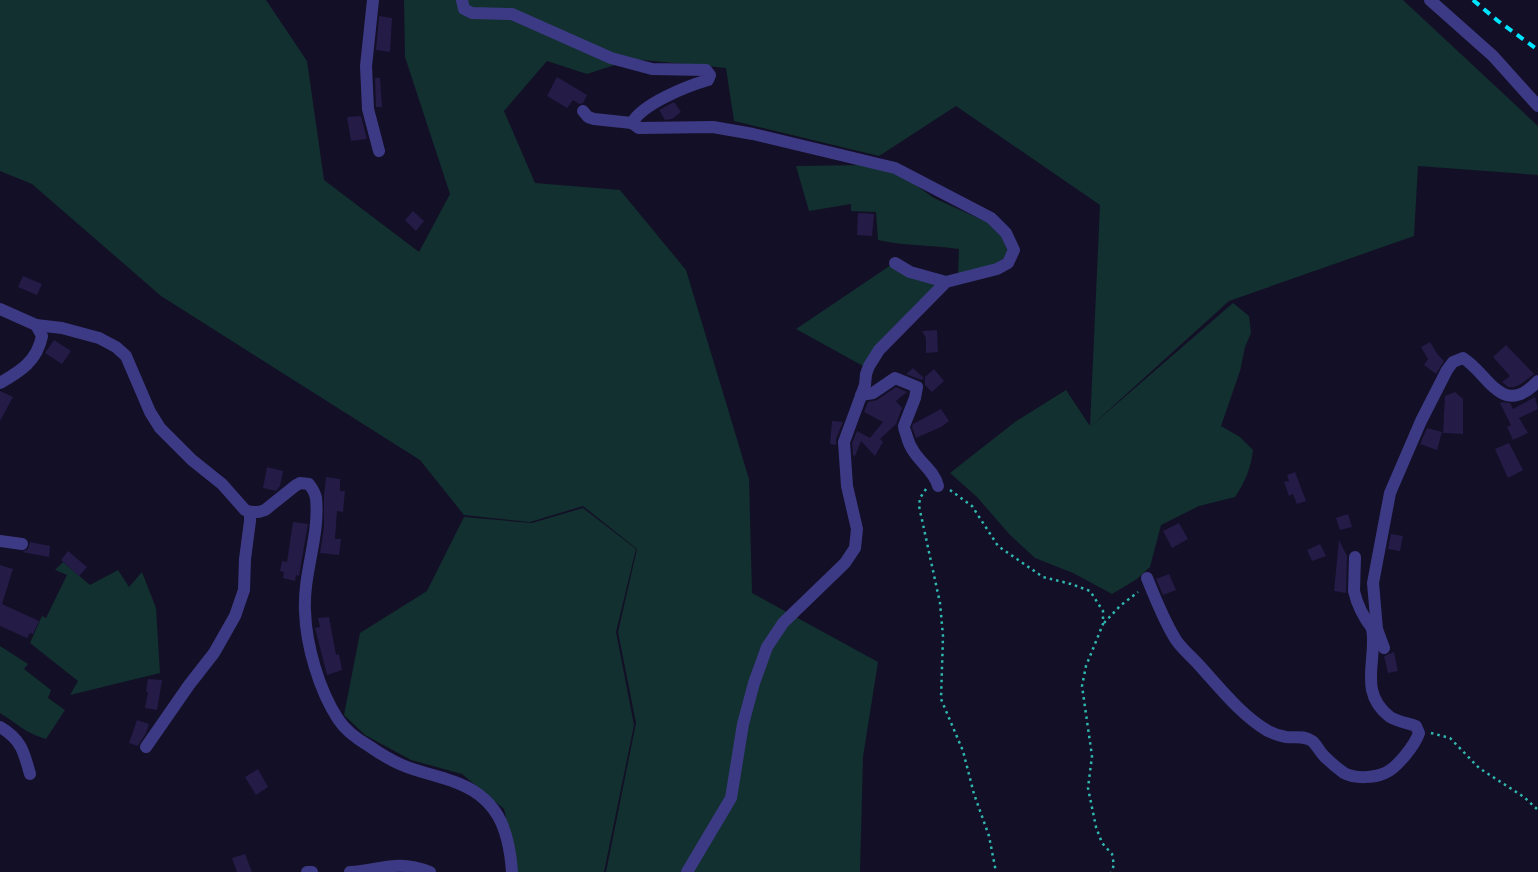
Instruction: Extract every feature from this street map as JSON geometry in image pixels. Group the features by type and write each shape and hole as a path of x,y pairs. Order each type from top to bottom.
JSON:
{"street":[{"path":"373,0 366,66 368,109 379,151"},
{"path":"462,0 464,9 472,13 512,14 611,58 652,69 706,70 710,75 708,80 689,86 666,97 635,118 632,123"},
{"path":"1430,0 1493,56 1538,106"},
{"path":"583,111 588,117 632,123 639,128 713,127 753,134 895,168 991,218 1006,233 1014,250 1008,263 997,269 946,282 910,272 895,264"},
{"path":"687,872 730,798 743,724 754,683 767,647 783,623 845,564 855,548 857,529 847,486 844,448 845,436 865,385 866,374 880,350 946,282"},
{"path":"0,309 36,325 62,328 99,338 116,347 126,356 150,412 160,428 192,460 222,484 245,510 250,512 265,510 300,483 309,484 316,496 316,504 313,546 306,585 306,627 318,673 333,711 346,729 361,742 387,758 402,765 458,783 484,797 505,829 512,872"},
{"path":"0,383 28,365 40,348 42,336 36,325"},
{"path":"1149,582 1156,602 1176,640 1240,708 1263,727 1275,734 1288,737 1299,736 1313,742 1323,755 1345,774 1369,777 1386,773 1401,760 1415,743 1419,733 1416,726 1390,716 1373,694 1371,670 1375,629 1373,583 1390,493 1421,421 1453,362 1463,358 1499,392 1510,396 1529,390 1538,381"},
{"path":"861,395 873,393 896,378 917,387 904,430 908,445 934,476 938,486"},
{"path":"146,748 189,685 214,653 239,607 244,590 250,512"},
{"path":"0,541 22,544"},
{"path":"1355,558 1355,596 1384,648"},
{"path":"0,727 10,732 23,749 30,774"},
{"path":"350,872 398,865 430,872"},
{"path":"307,872 312,872"}],"path":[{"path":"996,872 989,836 974,794 963,751 942,699 943,636 940,603 919,506 920,498 926,489 938,486 954,492 972,506 998,546 1043,577 1090,591 1103,611 1103,624 1086,666 1082,686 1092,756 1088,788 1096,826 1102,843 1112,854 1114,865 1110,872"},
{"path":"1103,624 1149,582"},
{"path":"1418,729 1450,738 1479,768 1524,797 1538,810"}],"green space":[{"path":"0,0 266,0 307,61 324,180 419,252 450,194 405,57 404,0 1403,0 1538,126 1538,175 1418,166 1414,236 1229,301 1090,427 1233,303 1249,316 1251,333 1221,426 1240,437 1253,450 1245,480 1235,497 1199,506 1161,525 1150,567 1137,579 1112,594 1073,573 1035,558 1010,535 977,497 950,473 1015,422 1066,390 1090,426 1100,205 956,106 879,156 734,121 726,68 633,59 587,74 547,61 504,111 535,183 620,190 686,270 749,479 752,593 878,662 863,757 860,872 606,872 636,723 618,632 637,549 583,506 530,522 464,515 420,460 161,296 32,184 0,171"},
{"path":"861,165 890,172 914,184 934,198 991,224 1001,235 1008,252 999,262 993,265 958,274 959,249 878,240 876,212 851,211 851,204 809,211 796,166"},
{"path":"891,265 938,283 863,366 796,329"},
{"path":"583,508 636,549 616,632 634,725 604,872 518,872 504,809 462,774 411,760 365,735 344,715 360,633 427,591 464,517 532,523"},
{"path":"63,562 90,585 118,570 129,587 142,572 156,608 160,673 70,695 78,681 30,643 42,616 46,618 67,575 55,570"},
{"path":"0,646 28,664 24,669 51,690 48,698 65,710 46,739 27,731 0,713"}],"building":[{"path":"379,16 392,18 390,52 376,50"},
{"path":"557,77 587,95 583,103 579,104 573,100 567,108 547,96"},
{"path":"375,78 380,78 382,107 376,107"},
{"path":"674,102 681,112 672,119 665,120 659,110"},
{"path":"361,116 367,139 351,141 347,117"},
{"path":"413,211 424,221 416,231 405,220"},
{"path":"858,213 874,214 872,236 857,235"},
{"path":"23,276 42,284 37,295 18,287"},
{"path":"937,330 938,352 926,353 926,338 922,331"},
{"path":"54,340 71,351 62,364 45,353"},
{"path":"1430,342 1444,361 1436,374 1424,365 1428,359 1421,347"},
{"path":"1506,345 1534,374 1514,387 1508,387 1502,382 1510,376 1493,357"},
{"path":"913,368 924,378 921,380 906,374"},
{"path":"934,369 944,381 932,392 925,385 925,377"},
{"path":"896,387 907,392 896,401 902,408 896,424 880,439 883,442 875,456 861,441 855,456 853,455 852,443 857,431 870,438 883,422 864,412 868,402 877,400"},
{"path":"0,391 13,397 0,421"},
{"path":"1455,392 1463,399 1463,434 1443,433 1445,396"},
{"path":"1535,397 1538,409 1519,418 1528,433 1513,440 1507,427 1511,425 1500,403 1510,403 1513,409"},
{"path":"941,409 949,421 941,427 916,438 912,427 913,424"},
{"path":"832,421 843,422 836,439 836,445 830,444"},
{"path":"1427,428 1442,432 1437,450 1420,444"},
{"path":"1509,443 1523,470 1508,478 1495,449"},
{"path":"267,467 283,471 280,486 276,491 263,488"},
{"path":"1295,472 1306,501 1297,504 1293,494 1289,496 1284,482 1289,481 1287,475"},
{"path":"326,477 340,479 340,491 345,491 343,512 337,511 335,539 341,539 339,555 320,553 324,527"},
{"path":"1348,514 1352,527 1340,530 1336,518"},
{"path":"293,522 308,524 299,576 296,575 295,581 283,578 284,572 280,571 282,561 287,562"},
{"path":"1179,523 1188,539 1172,548 1163,531"},
{"path":"1391,534 1403,536 1400,551 1388,549"},
{"path":"1339,540 1347,556 1346,593 1334,591"},
{"path":"30,542 50,546 49,557 22,552 28,549"},
{"path":"1320,544 1326,556 1312,561 1307,550"},
{"path":"68,551 87,567 79,576 61,560"},
{"path":"0,565 13,569 2,604 39,621 33,634 30,633 27,638 0,626"},
{"path":"1169,574 1176,590 1163,595 1156,579"},
{"path":"329,617 336,655 339,654 342,670 327,675 315,628 320,627 318,618"},
{"path":"1394,652 1398,671 1388,673 1384,656"},
{"path":"148,679 162,680 157,710 145,708"},
{"path":"137,720 149,724 138,746 129,743"},
{"path":"258,769 268,787 256,795 245,777"},
{"path":"245,854 252,872 237,872 232,858"}],"railway":[{"path":"1473,0 1538,50"}]}
